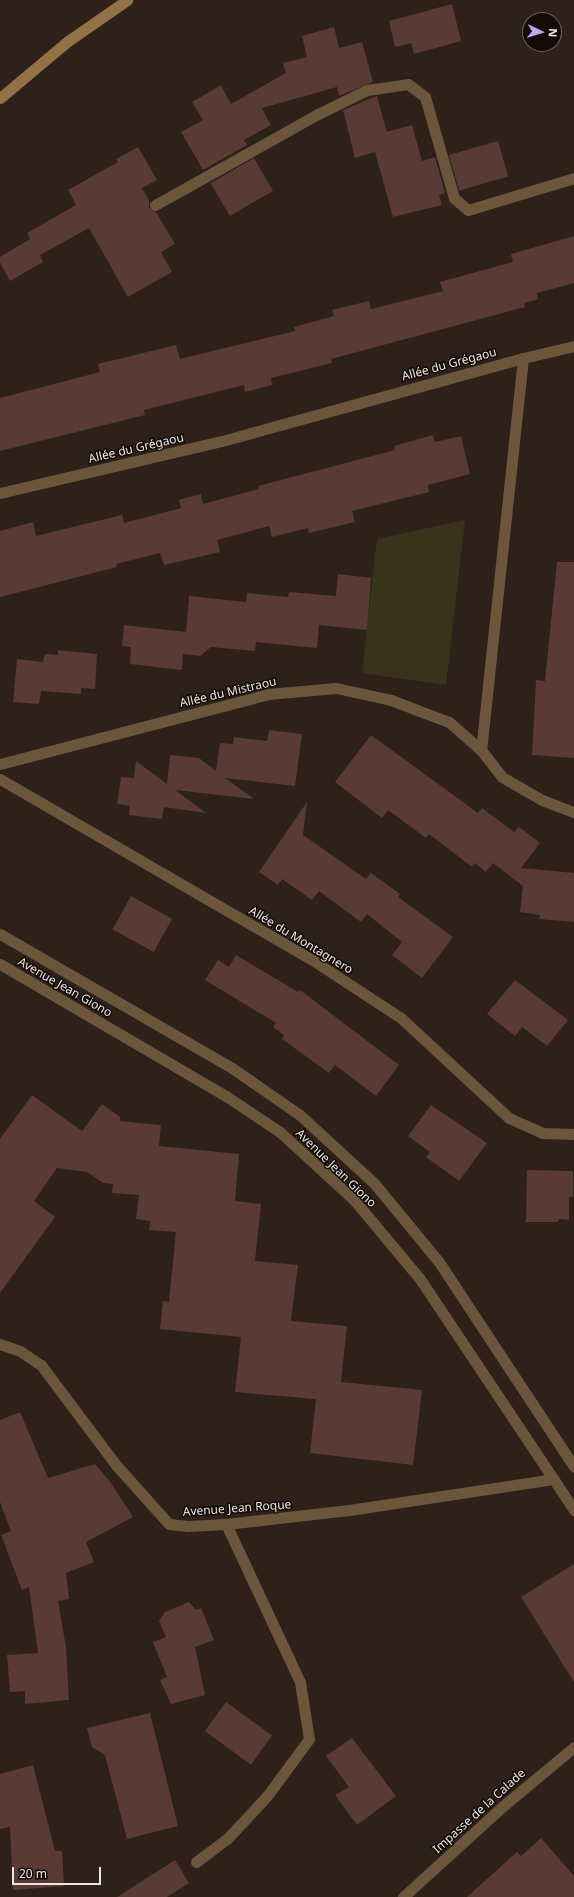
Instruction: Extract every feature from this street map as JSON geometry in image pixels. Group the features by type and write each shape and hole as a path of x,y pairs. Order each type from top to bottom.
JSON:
{"main road":[{"path":"0,98 68,41 127,0"}],"street":[{"path":"155,205 367,90 408,84 425,98 454,198 468,210 574,178"},
{"name":"Allée du Grégaou","path":"0,493 222,441 523,358 574,346"},
{"path":"481,750 523,358"},
{"name":"Allée du Mistraou","path":"0,764 268,694 336,688 391,700 449,722 481,750 502,777 542,800 574,812"},
{"name":"Allée du Montagnero","path":"0,779 317,963 401,1018 509,1118 542,1133 574,1134"},
{"name":"Avenue Jean Giono","path":"0,934 232,1068 300,1115 368,1178 439,1262 574,1467"},
{"name":"Avenue Jean Giono","path":"0,964 219,1092 280,1132 355,1201 420,1279 574,1510"},
{"name":"Avenue Jean Roque","path":"0,1344 20,1351 41,1366 116,1465 169,1524 188,1526 226,1524 433,1499 554,1479"},
{"path":"196,1862 227,1838 267,1796 309,1739 300,1682 226,1524"},
{"name":"Impasse de la Calade","path":"403,1897 503,1806 574,1747"}],"shaded area":[{"path":"465,520 446,685 362,673 377,539"}],"building":[{"path":"452,4 461,41 414,54 411,43 395,47 389,21"},
{"path":"334,27 339,48 362,42 373,82 339,96 337,87 262,108 271,125 244,140 247,145 203,170 181,132 203,120 192,102 221,85 231,104 286,73 283,63 307,57 302,36"},
{"path":"377,96 387,132 412,125 422,161 435,157 445,193 439,195 442,205 393,217 375,152 355,158 343,110"},
{"path":"498,141 508,177 459,191 449,155"},
{"path":"138,147 157,180 142,188 149,201 149,208 156,212 175,244 161,252 172,272 128,297 89,228 40,255 43,262 10,281 0,263 0,257 30,239 27,233 76,205 68,190 118,162 116,159"},
{"path":"254,158 273,191 230,216 211,183"},
{"path":"574,236 574,283 537,293 538,299 524,303 525,307 331,359 332,363 271,378 272,385 245,392 244,385 144,410 145,415 0,451 0,398 100,372 98,364 176,345 180,359 295,331 294,327 334,316 332,310 369,301 371,309 443,291 440,282 513,262 511,254"},
{"path":"433,435 435,442 461,436 470,474 428,485 429,492 352,511 355,522 309,533 308,528 272,537 269,526 217,540 220,552 164,565 160,553 116,564 117,567 0,597 0,531 33,522 36,536 122,515 124,523 181,508 179,500 201,494 203,504 259,489 258,486 395,450 394,446"},
{"path":"557,562 574,562 574,758 532,755 536,680 545,681"},
{"path":"338,574 371,578 367,630 319,625 317,648 256,642 255,651 211,647 200,656 183,654 182,670 130,664 131,647 122,646 124,625 186,632 189,596 246,602 247,593 288,597 289,592 336,596"},
{"path":"58,650 97,654 95,689 81,688 81,694 41,691 39,704 13,702 17,659 43,662 45,654 58,655"},
{"path":"269,730 302,734 295,786 225,778 254,799 175,790 206,813 164,807 162,819 129,815 130,806 117,804 121,777 134,778 136,761 167,784 170,755 199,758 216,771 220,743 233,744 234,737 267,741"},
{"path":"371,735 478,813 482,808 514,832 519,827 540,843 521,868 574,873 574,922 539,919 540,915 520,912 523,886 493,863 486,872 475,863 472,867 429,834 426,838 388,810 382,818 335,782"},
{"path":"307,802 303,835 366,879 371,873 400,894 398,897 453,937 422,978 392,955 402,942 367,914 361,922 319,891 312,900 282,879 278,885 259,872"},
{"path":"131,896 172,919 154,952 113,929"},
{"path":"236,955 298,992 300,990 399,1065 376,1096 335,1065 329,1073 282,1039 284,1035 273,1027 276,1023 205,980 218,960 229,967"},
{"path":"515,980 568,1020 547,1046 522,1027 515,1036 487,1014"},
{"path":"32,1095 82,1131 102,1104 120,1117 120,1121 161,1125 159,1146 239,1154 235,1201 261,1204 255,1261 298,1265 291,1321 347,1326 341,1382 422,1390 413,1465 310,1453 316,1399 235,1392 241,1337 160,1329 163,1301 169,1302 176,1232 149,1230 150,1221 136,1219 139,1195 112,1193 113,1184 103,1183 87,1172 57,1168 34,1201 55,1217 0,1293 0,1139"},
{"path":"431,1105 487,1143 459,1181 426,1157 430,1152 408,1136"},
{"path":"527,1170 573,1171 573,1197 569,1197 569,1220 559,1219 558,1222 526,1222"},
{"path":"20,1412 48,1478 95,1464 111,1483 133,1517 86,1542 94,1562 66,1573 69,1599 58,1601 66,1647 69,1700 25,1704 25,1691 10,1692 7,1655 38,1653 29,1587 22,1590 1,1535 11,1531 0,1502 0,1420"},
{"path":"574,1564 574,1682 521,1597"},
{"path":"189,1602 196,1610 201,1608 214,1640 195,1647 205,1695 171,1704 160,1680 167,1677 153,1642 166,1637 159,1621 165,1612"},
{"path":"226,1702 272,1736 251,1765 205,1731"},
{"path":"150,1713 178,1826 127,1839 105,1755 92,1747 87,1728"},
{"path":"352,1738 396,1796 357,1825 335,1795 349,1787 326,1756"},
{"path":"33,1765 55,1851 62,1851 64,1886 13,1890 10,1827 0,1829 0,1774"},
{"path":"541,1838 574,1876 574,1897 467,1897 517,1852 521,1856"},
{"path":"175,1860 189,1883 167,1897 117,1897"}]}
